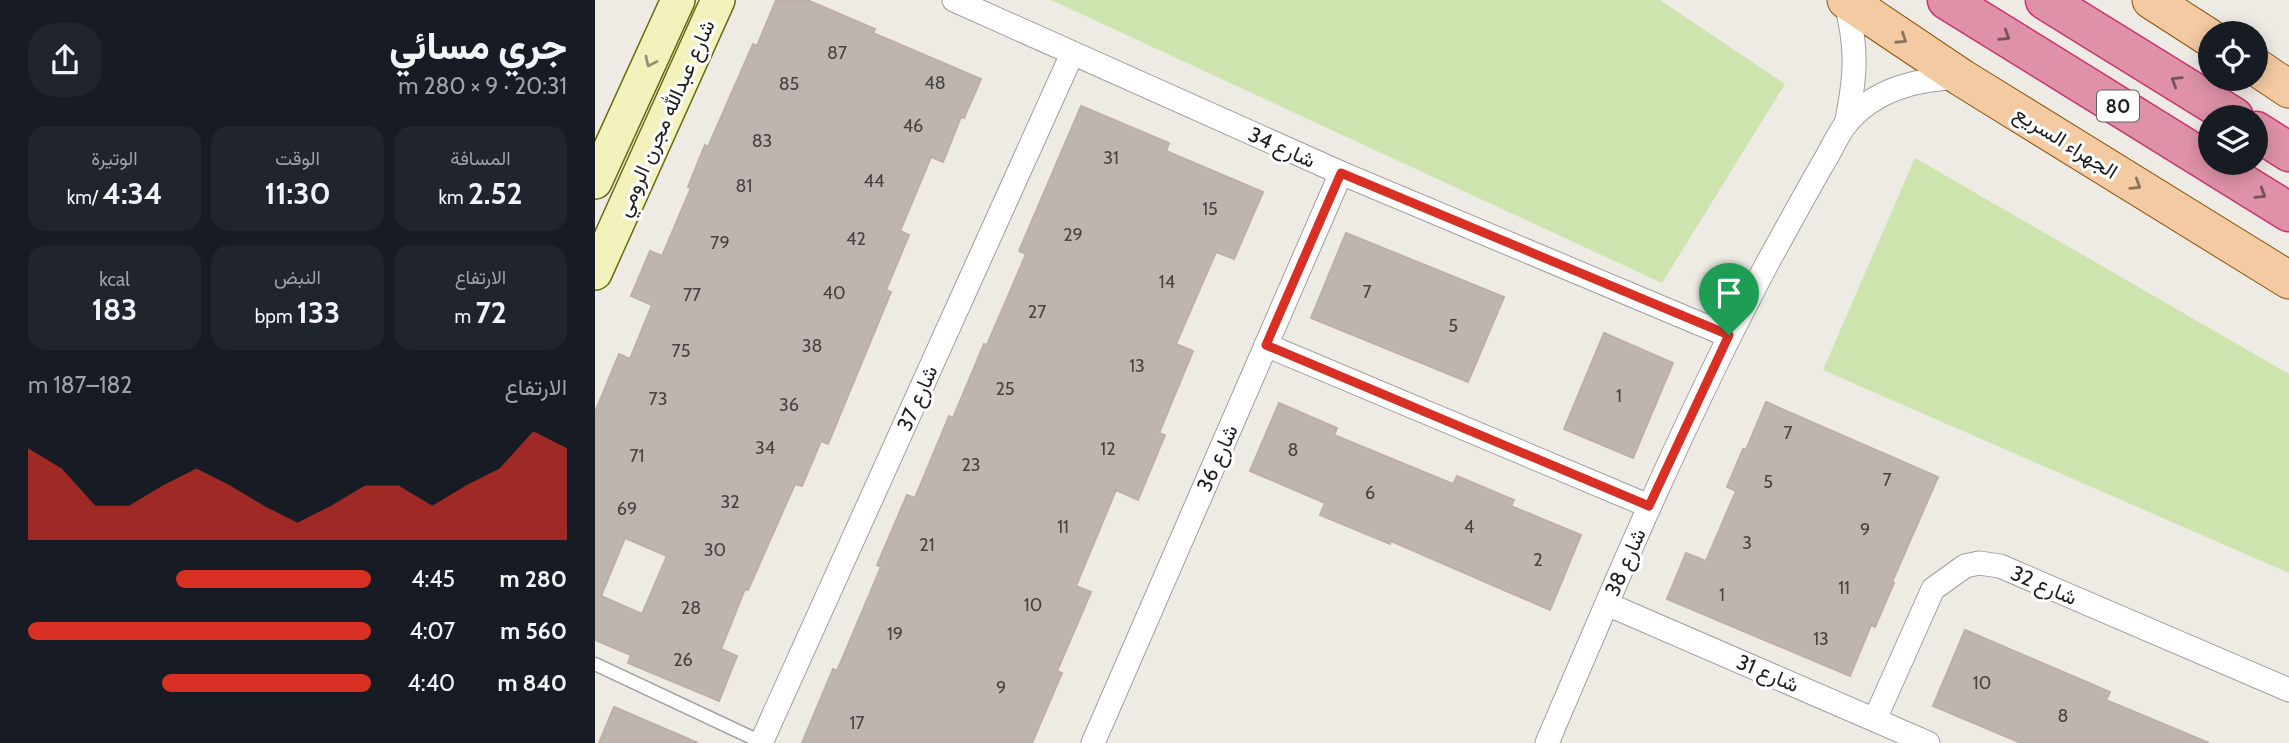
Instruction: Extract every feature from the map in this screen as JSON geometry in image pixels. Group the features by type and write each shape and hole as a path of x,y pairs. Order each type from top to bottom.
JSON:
{"highway":[{"name":"80","path":"1947,0 2289,212"},
{"name":"80","path":"2045,0 2215,105"},
{"path":"2268,139 2289,152"}],"main road":[{"name":"شارع عبدالله مجرن الرومي","path":"595,182 678,0"},
{"name":"شارع عبدالله مجرن الرومي","path":"595,274 718,0"},
{"name":"الجهراء السريع","path":"1845,0 1962,78 2289,280"},
{"path":"2151,0 2198,30"},
{"path":"2268,75 2289,89"}],"street":[{"name":"شارع 34","path":"954,0 1341,173 1729,335"},
{"name":"شارع 38","path":"1845,0 1853,30 1855,61 1853,93 1846,124"},
{"name":"شارع 37","path":"761,743 1072,54"},
{"name":"شارع 38","path":"1547,743 1649,506 1729,335 1802,199 1846,124 1861,109 1897,88 1917,81 1962,78"},
{"name":"شارع 36","path":"1093,743 1341,173"},
{"path":"1266,345 1649,506"},
{"name":"شارع 32","path":"1875,719 1933,589 1965,566 1979,563 2000,566 2289,690"},
{"name":"شارع 31","path":"1607,604 1928,743"}],"lane":[{"path":"595,664 761,743"}],"green space":[{"path":"1051,0 1660,0 1785,84 1662,283"},
{"path":"1915,158 2289,374 2289,573 1823,370"}],"building":[{"path":"776,0 807,0 875,29 873,33 981,79 964,118 961,117 943,162 931,157 900,231 909,235 886,290 891,292 828,444 821,441 802,486 795,484 748,590 745,589 721,649 737,656 719,701 628,663 631,655 595,640 595,412 619,354 630,359 652,305 631,296 650,251 662,256 691,188 688,187 705,145 708,147 753,44 757,46","holes":["625,538 667,556 642,614 601,596"]},
{"path":"1081,106 1169,143 1166,151 1263,192 1234,259 1216,252 1176,344 1193,351 1159,433 1165,435 1138,500 1116,490 1076,586 1091,592 1057,671 1062,673 1032,743 802,743 833,669 837,671 881,567 877,565 907,495 915,498 949,416 953,418 984,344 987,345 1026,254 1019,251"},
{"path":"1346,233 1504,297 1468,382 1311,318"},
{"path":"1604,333 1673,363 1633,458 1564,429"},
{"path":"1766,402 1938,477 1875,627 1871,625 1850,676 1667,599 1686,553 1706,561 1736,491 1727,487"},
{"path":"1279,403 1337,428 1334,435 1453,484 1457,476 1514,500 1511,506 1581,535 1550,610 1391,541 1390,544 1320,515 1325,503 1250,471"},
{"path":"1965,630 2110,692 2106,700 2209,743 2021,743 1933,706"},
{"path":"614,707 698,743 599,743"}],"route":[{"path":"1341,173 1729,335 1649,506 1266,345 1341,173"}]}
